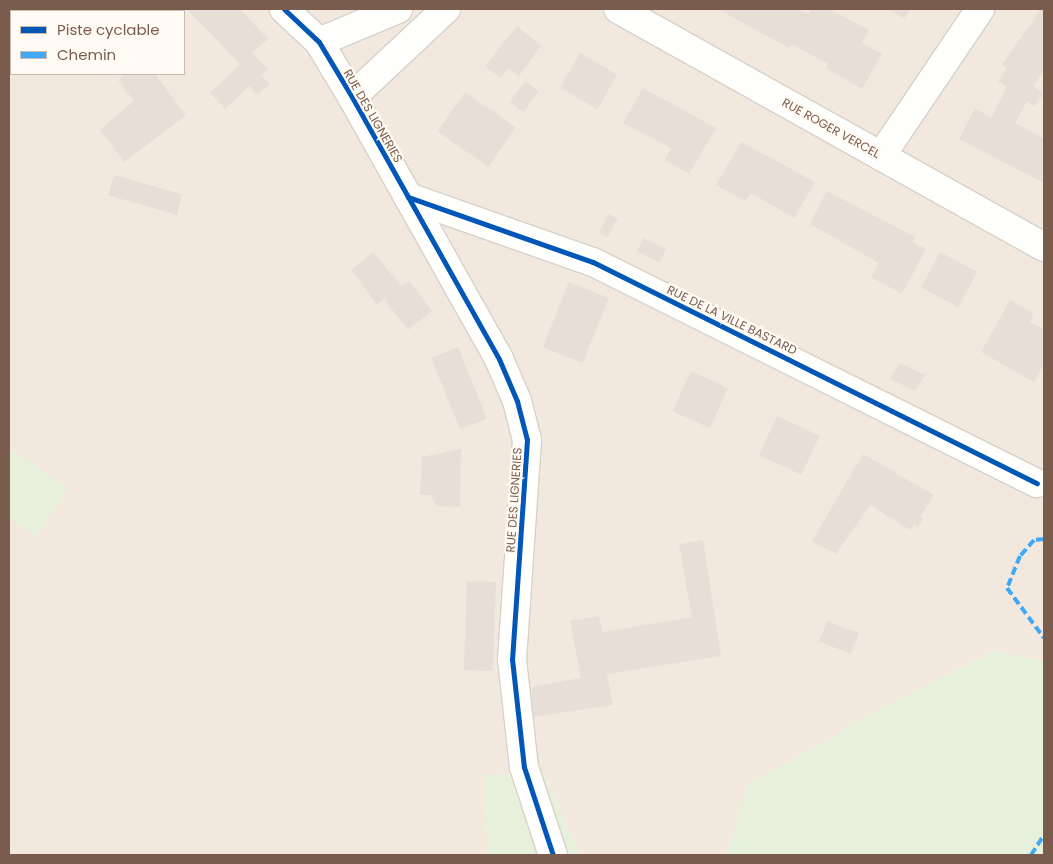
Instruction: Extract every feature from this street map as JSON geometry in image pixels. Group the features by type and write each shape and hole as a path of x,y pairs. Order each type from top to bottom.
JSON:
{"street":[{"name":"RUE DES LIGNERIES","path":"284,9 319,42 352,97 499,359 517,401 527,440 512,659 524,767 553,855"},
{"path":"319,42 398,9"},
{"name":"RUE DES LIGNERIES","path":"352,97 446,9"},
{"name":"RUE ROGER VERCEL","path":"618,9 1044,247"},
{"path":"881,156 980,9"},
{"name":"RUE DE LA VILLE BASTARD","path":"408,197 593,262 1037,483"}],"shaded area":[{"path":"9,9 1044,9 1044,661 993,651 871,714 748,785 726,855 580,855 545,775 483,774 488,855 9,855"}],"green space":[{"path":"9,448 68,488 36,536 9,517"},
{"path":"993,651 1044,661 1044,855 726,855 748,785 871,714"},
{"path":"483,774 545,775 580,855 488,855"}],"building":[{"path":"187,9 240,9 268,39 252,53 268,69 261,75 270,84 258,95 249,86 225,109 210,93 240,64"},
{"path":"718,9 798,9 808,14 812,9 829,9 869,30 862,43 882,54 862,89 826,68 828,64 792,44 789,48"},
{"path":"889,9 910,9 904,19"},
{"path":"1041,9 1044,9 1044,69 1033,86 1044,94 1034,106 1027,101 1015,123 1044,139 1044,183 959,139 975,108 991,118 1007,87 998,81 1007,68 1002,65"},
{"path":"517,26 541,46 519,76 509,68 501,78 485,66"},
{"path":"580,53 617,74 597,109 560,88"},
{"path":"124,75 156,75 186,115 124,162 100,130 134,101 118,80"},
{"path":"525,81 539,91 523,112 510,102"},
{"path":"643,88 716,128 689,174 665,160 671,148 623,123"},
{"path":"465,92 516,128 488,167 437,131"},
{"path":"741,142 815,182 794,218 751,193 745,201 716,185"},
{"path":"114,175 182,195 176,215 108,195"},
{"path":"827,191 915,237 912,242 926,249 902,294 871,277 879,263 810,224"},
{"path":"609,214 618,219 608,237 599,232"},
{"path":"644,238 666,249 659,263 637,251"},
{"path":"373,252 401,286 409,281 432,311 408,330 384,299 377,305 351,270"},
{"path":"940,252 977,272 958,307 921,287"},
{"path":"569,282 609,298 583,363 543,347"},
{"path":"1010,300 1034,314 1030,322 1044,329 1044,364 1034,382 981,352"},
{"path":"458,347 487,418 460,429 431,358"},
{"path":"900,363 925,375 915,391 890,379"},
{"path":"691,371 728,388 710,428 672,411"},
{"path":"777,416 820,436 801,475 759,455"},
{"path":"461,449 460,507 436,506 431,495 420,495 422,457"},
{"path":"863,454 934,495 920,517 923,519 918,527 914,525 910,530 870,505 836,554 812,541"},
{"path":"703,540 721,656 607,674 613,705 531,717 532,687 581,678 570,621 599,616 602,632 692,617 679,544"},
{"path":"467,581 496,582 493,671 464,670"},
{"path":"827,621 859,633 851,654 819,642"}],"marked path":[{"path":"1044,539 1034,540 1020,556 1007,588 1044,638"},
{"path":"1031,855 1044,835"}],"cycle path":[{"path":"284,9 319,42 352,97 499,359 517,401 527,440 512,659 524,767 553,855"},
{"path":"408,197 593,262 1037,483"}]}
